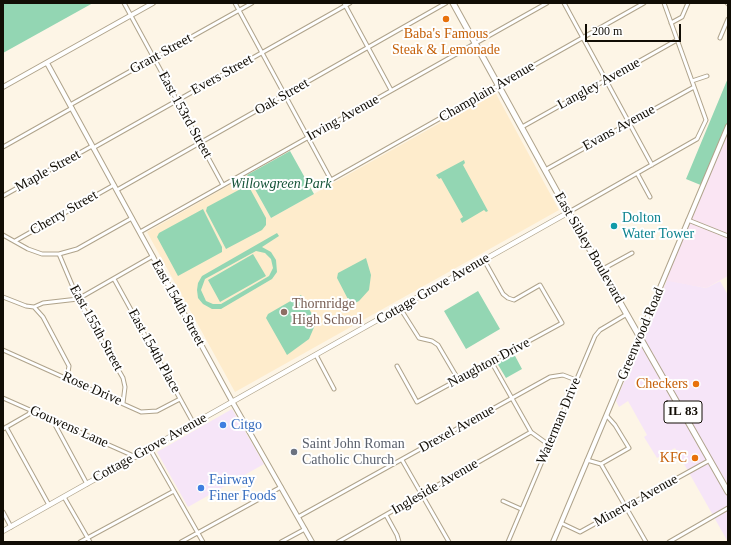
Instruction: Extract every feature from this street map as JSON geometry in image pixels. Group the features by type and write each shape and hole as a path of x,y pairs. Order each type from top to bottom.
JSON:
{"main road":[{"name":"East Sibley Boulevard","path":"454,3 521,128 728,492"},
{"name":"Cottage Grove Avenue","path":"3,531 233,403 569,212"}],"street":[{"name":"East 153rd Street","path":"124,3 224,185"},
{"path":"3,87 153,3"},
{"path":"235,3 308,137"},
{"name":"Grant Street","path":"3,147 154,58 252,3"},
{"name":"Evers Street","path":"93,147 262,53 345,4 350,3"},
{"name":"Oak Street","path":"117,190 446,3"},
{"name":"Irving Avenue","path":"140,232 547,3"},
{"path":"564,3 652,165"},
{"name":"Champlain Avenue","path":"308,137 331,180 644,3"},
{"path":"664,3 694,87"},
{"path":"671,23 682,17 688,3"},
{"path":"345,4 391,90"},
{"path":"720,38 728,20"},
{"name":"Langley Avenue","path":"521,128 677,40"},
{"name":"East 154th Street","path":"47,62 233,403 312,542"},
{"path":"692,81 707,76"},
{"name":"Evans Avenue","path":"545,170 694,87"},
{"name":"Cottage Grove Avenue","path":"569,212 697,140 706,120 694,87"},
{"name":"Greenwood Road","path":"553,542 728,126"},
{"name":"Maple Street","path":"3,196 93,147"},
{"path":"637,173 650,197"},
{"name":"Cherry Street","path":"15,241 114,185"},
{"path":"3,235 28,249 42,254 59,254 77,249 132,218"},
{"path":"688,220 728,236"},
{"path":"601,270 632,253"},
{"name":"East 155th Street","path":"59,254 78,298 123,378 125,387 123,403"},
{"path":"3,297 26,306 34,307 42,303 78,298 153,256"},
{"name":"Naughton Drive","path":"397,366 417,402 458,379 492,363 562,323 540,285 514,300 508,298 503,294 484,260"},
{"name":"East 154th Place","path":"114,279 194,424"},
{"path":"34,307 43,317 69,366 68,378"},
{"path":"400,308 419,338 432,341 438,345 458,379"},
{"name":"Waterman Drive","path":"508,542 595,336 600,330 627,314"},
{"name":"Rose Drive","path":"3,350 141,412 157,411 180,399"},
{"path":"316,355 334,388"},
{"path":"492,363 531,432 549,445"},
{"name":"Drexel Avenue","path":"298,517 554,375 562,375 576,380"},
{"name":"Gouwens Lane","path":"3,398 136,457"},
{"path":"31,410 29,414 4,428 49,505"},
{"path":"601,464 629,448 615,425 607,416"},
{"path":"53,421 87,484"},
{"name":"Ingleside Avenue","path":"338,542 531,432"},
{"path":"150,449 203,542"},
{"path":"402,460 449,542"},
{"path":"587,460 601,464 646,542"},
{"name":"Minerva Avenue","path":"561,523 580,532 710,460"},
{"path":"181,542 281,487"},
{"path":"80,542 174,491"},
{"path":"64,497 90,542"},
{"path":"503,501 521,509"},
{"path":"669,542 728,508"},
{"path":"3,512 11,527"},
{"path":"386,515 397,535 399,542"},
{"path":"282,542 305,529"}],"shaded area":[{"name":"Thornridge High School","path":"495,92 559,210 235,392 147,232 247,175 271,218"},
{"path":"728,127 728,276 706,288 663,280"},
{"path":"667,280 706,288 720,281 728,295 728,542 675,448 657,458 644,437 647,435 628,401 619,407 616,401"},
{"path":"232,409 264,464 188,507 157,452"}],"green space":[{"path":"3,3 93,3 3,53"},
{"path":"728,78 728,126 703,186 686,179"},
{"name":"Willowgreen Park","path":"290,151 314,194 271,218 247,175"},
{"path":"464,160 465,163 463,165 488,211 486,212 484,210 462,223 460,219 463,217 441,178 439,179 436,175"},
{"path":"248,185 266,218 266,225 262,230 226,249 206,211 207,207"},
{"path":"203,209 222,247 222,252 178,276 157,237 159,233"},
{"path":"277,233 279,236 262,247 271,252 276,260 277,272 272,279 221,309 212,309 203,304 198,298 198,283 202,276","holes":["256,251 265,253 271,259 273,268 269,276 221,304 213,304 206,301 201,290 205,279"]},
{"path":"253,254 266,276 220,302 208,280"},
{"path":"366,258 371,275 369,290 359,301 351,305 337,278 338,273"},
{"path":"478,291 500,329 466,349 444,311"},
{"path":"301,295 312,314 315,325 309,339 287,355 266,318 268,314"},
{"path":"514,354 522,369 506,378 497,363"}],"place":[{"name":"Baba's Famous Steak & Lemonade","path":"446,19"},
{"name":"Dolton Water Tower","path":"614,226"},
{"name":"Thornridge High School","path":"284,312"},
{"name":"Checkers","path":"696,384"},
{"name":"Citgo","path":"223,425"},
{"name":"Saint John Roman Catholic Church","path":"294,452"},
{"name":"KFC","path":"695,458"},
{"name":"Fairway Finer Foods","path":"201,488"}]}
